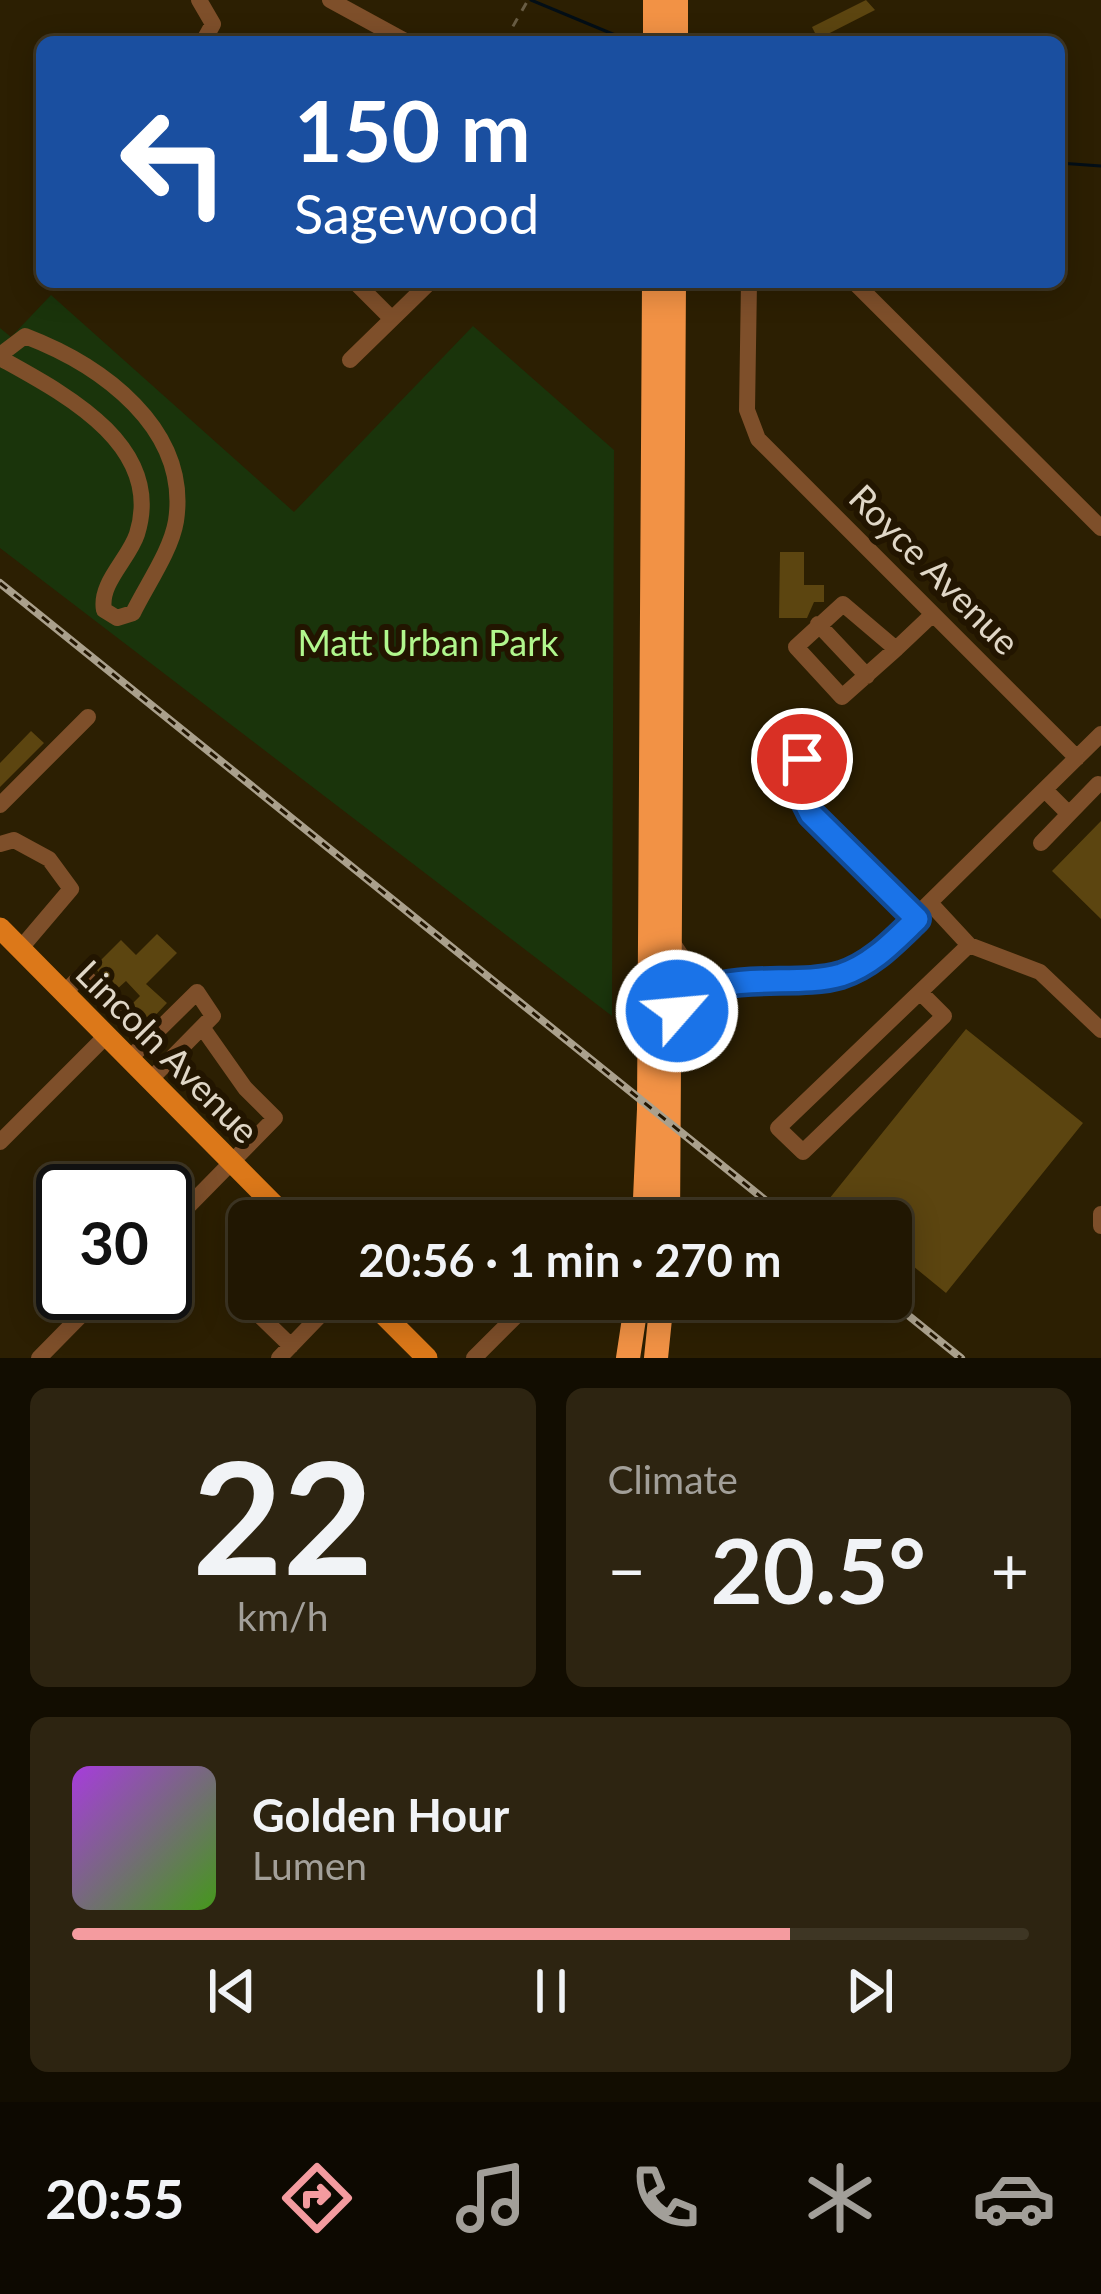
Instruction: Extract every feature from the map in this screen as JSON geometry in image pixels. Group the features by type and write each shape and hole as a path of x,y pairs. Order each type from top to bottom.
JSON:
{"highway":[{"path":"655,0 655,36"},
{"path":"676,0 676,36"},
{"path":"645,1200 654,288"},
{"path":"668,1200 674,288"},
{"path":"628,1358 634,1320"},
{"path":"656,1358 660,1320"}],"main road":[{"name":"Lincoln Avenue","path":"6,937 129,1060 157,1072 269,1200"},
{"path":"389,1320 428,1358"}],"street":[{"path":"199,0 213,24 206,36"},
{"path":"330,0 396,36"},
{"path":"361,288 392,320"},
{"path":"350,360 424,288"},
{"name":"Royce Avenue","path":"749,288 751,424 766,449 1100,786"},
{"path":"860,288 1101,528"},
{"path":"25,336 50,346 115,384 162,443 174,476 176,524 133,614 118,619 104,610 102,598 136,535 141,502 130,458 104,425 0,357 25,336"},
{"path":"896,649 844,604 798,641 797,654 842,697 867,676 896,649 933,614"},
{"path":"818,625 867,676"},
{"path":"0,805 88,717"},
{"path":"670,1023 686,1000 725,985 836,976 867,964 1101,734"},
{"path":"802,759 803,798 811,814 917,919"},
{"path":"1041,843 1100,786"},
{"path":"1045,790 1070,814"},
{"path":"0,844 14,839 49,859 71,889 59,909 6,937"},
{"path":"931,904 970,945 1040,972 1101,1030"},
{"path":"670,939 689,969 725,985"},
{"path":"920,992 944,1016 803,1152 778,1128 920,992 970,945"},
{"path":"64,993 82,974 148,1041"},
{"path":"129,1060 197,992 207,1022 245,1088 275,1118 192,1203"},
{"path":"157,1072 207,1022"},
{"path":"0,1142 106,1036"},
{"path":"1101,1214 1101,1226"},
{"path":"38,1358 76,1320"},
{"path":"262,1320 285,1352 316,1320"},
{"path":"474,1358 512,1320"}],"path":[{"path":"508,36 527,3"}],"green space":[{"name":"Matt Urban Park","path":"51,295 294,512 473,326 614,450 612,1016 0,548 0,328 11,337"}],"building":[{"path":"866,0 875,10 824,36 816,36 812,27"},
{"path":"780,552 804,552 804,585 824,585 824,602 814,602 807,618 779,618"},
{"path":"31,731 44,743 0,787 0,763"},
{"path":"1101,821 1101,919 1052,871"},
{"path":"157,934 177,953 146,984 167,1003 148,1023 131,1005 140,996 126,981 116,990 94,967 121,940 136,955"},
{"path":"966,1029 1083,1123 946,1293 912,1265 912,1200 829,1199"}],"waterway":[{"path":"531,0 618,36"},
{"path":"1065,163 1101,166"}],"railway":[{"path":"0,583 765,1200"},
{"path":"912,1318 961,1358"}],"route":[{"path":"677,1011 696,994 725,985 814,980 858,969 917,919 811,814 803,798 802,759"}]}
